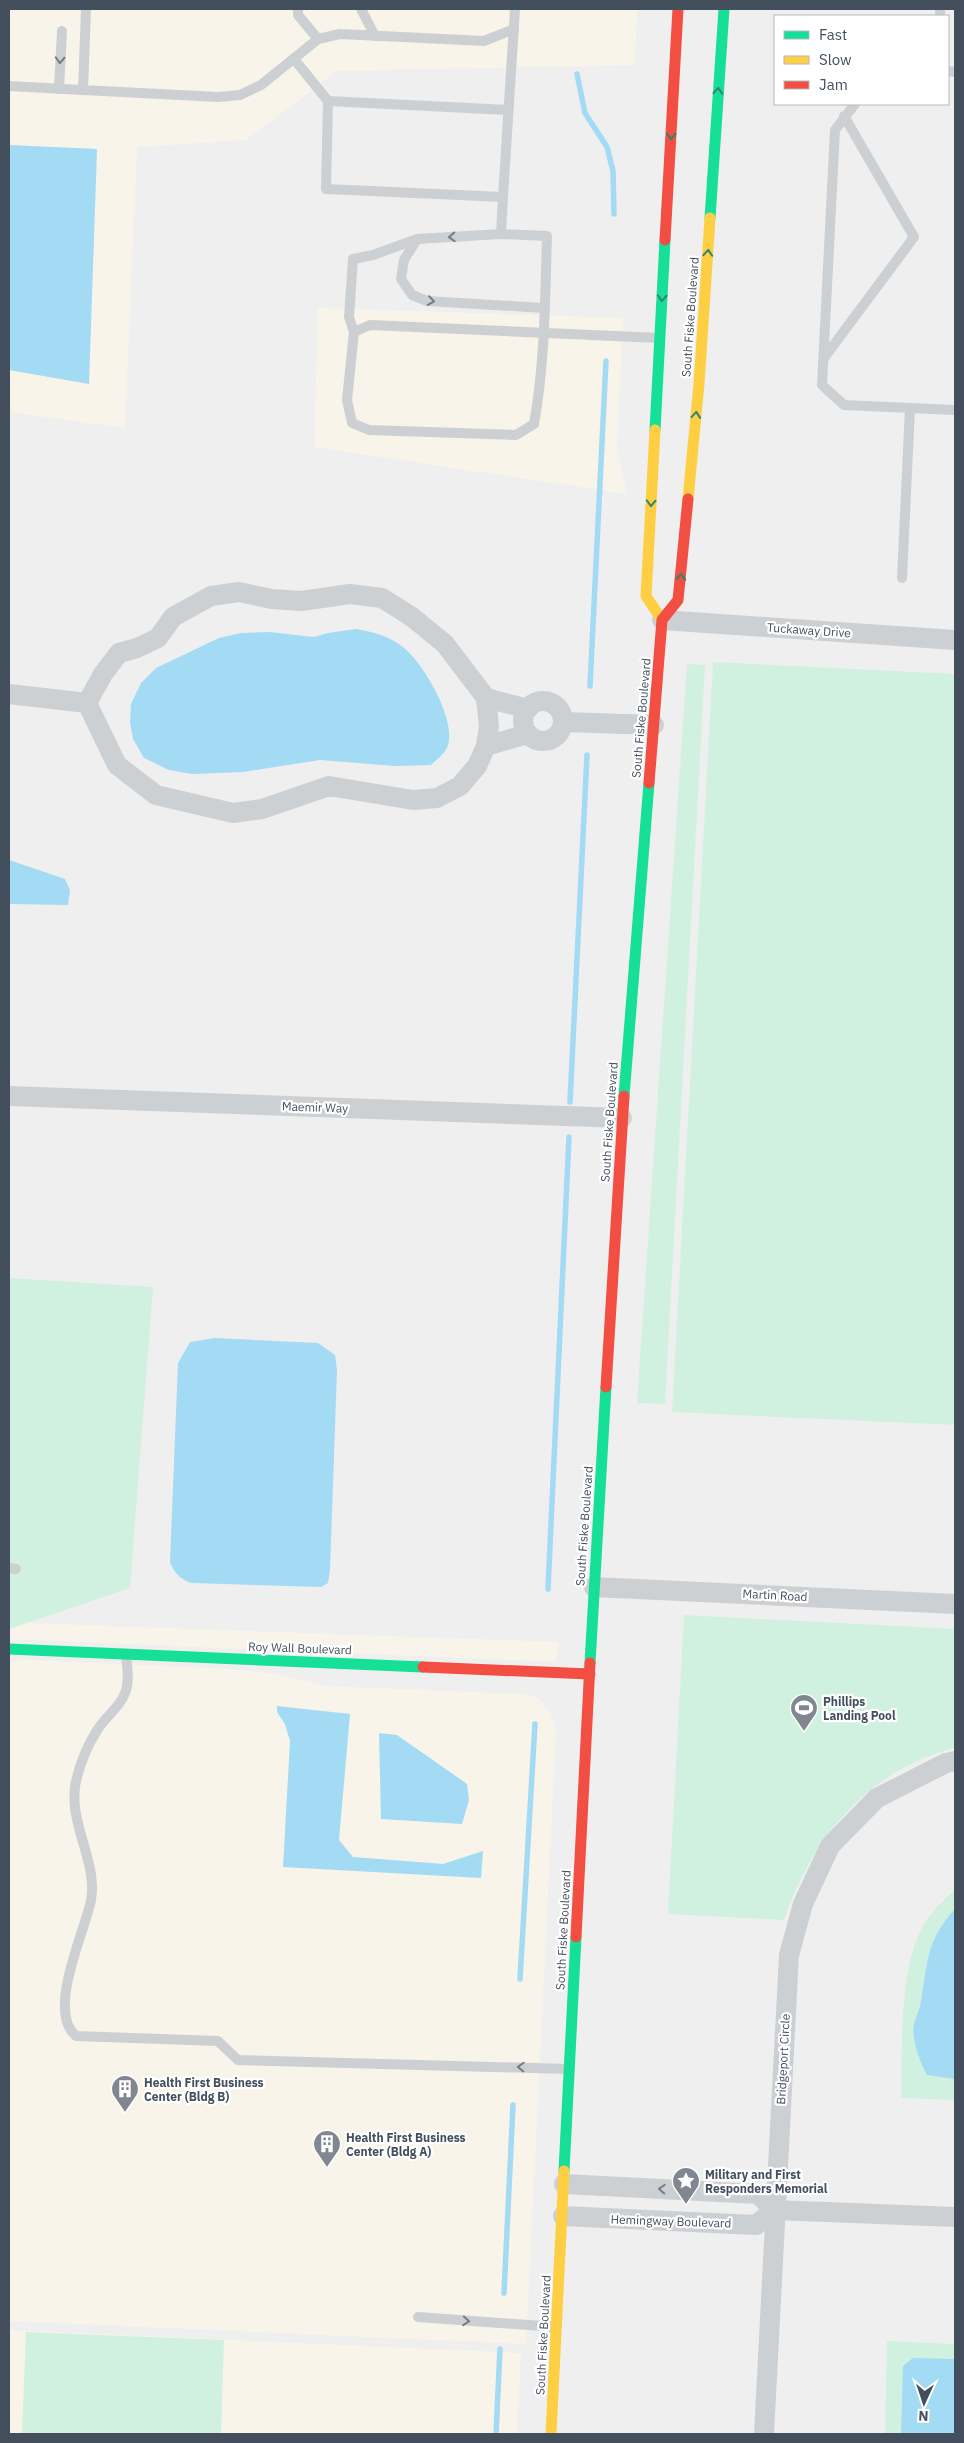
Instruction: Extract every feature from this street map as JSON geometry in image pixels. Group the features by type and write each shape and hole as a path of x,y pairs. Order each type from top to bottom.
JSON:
{"main road":[{"path":"662,620 646,596 678,9"},
{"name":"South Fiske Boulevard","path":"551,2434 594,1587 622,1118 662,620 678,600 699,384 724,9"},
{"name":"Roy Wall Boulevard","path":"9,1649 590,1674"}],"street":[{"path":"239,592 272,599 301,601 350,594 382,598 412,616 445,644 486,698 489,726 486,746 477,766 460,786 437,798 413,800 329,786 262,809 233,813 156,794 132,777 117,765 87,703 103,674 119,653 158,638 173,617 212,596 239,592"},
{"name":"Tuckaway Drive","path":"662,620 955,640"},
{"path":"9,694 87,703"},
{"path":"486,698 528,709"},
{"path":"538,702 550,703 560,710 563,722 559,733 550,740 538,741 528,734 524,722 528,709 538,702"},
{"path":"563,722 654,725"},
{"path":"486,746 528,734"},
{"name":"Maemir Way","path":"9,1096 622,1118"},
{"name":"Martin Road","path":"594,1587 955,1604"},
{"name":"Bridgeport Circle","path":"764,2434 774,2210 789,1954 803,1904 830,1846 877,1798 946,1763 955,1761"},
{"path":"564,2184 758,2194 774,2210 955,2218"},
{"name":"Hemingway Boulevard","path":"563,2216 756,2225 774,2210"}],"lane":[{"path":"83,90 86,9"},
{"path":"298,9 298,15 318,39"},
{"path":"361,9 375,36"},
{"path":"501,234 515,9"},
{"path":"9,86 218,96 240,95 261,85 318,39 340,34 484,41 514,29"},
{"path":"59,89 62,31"},
{"path":"294,58 328,101 326,189 502,197"},
{"path":"328,101 508,110"},
{"path":"854,105 835,130 822,385 844,405 955,410"},
{"path":"824,358 914,237 844,116"},
{"path":"501,234 547,236 539,397 534,424 516,435 369,430 352,422 347,400 354,332 349,317 353,258 373,255 417,239 501,234"},
{"path":"417,239 404,260 401,279 412,295 427,301 544,308"},
{"path":"354,332 370,325 660,338"},
{"path":"902,578 910,408"},
{"path":"126,1654 127,1686 123,1699 97,1729 81,1763 75,1783 74,1802 78,1830 92,1880 92,1897 86,1924 69,1969 66,2019 69,2030 76,2036 218,2040 238,2060 570,2069"},
{"path":"418,2317 557,2327"}],"shaded area":[{"path":"9,9 637,9 635,65 337,71 246,140 137,147 125,428 9,412 9,370 89,384 97,149 9,145"},
{"path":"318,308 623,318 617,448 627,494 314,447"},
{"path":"26,1623 558,1642 556,1662 9,1639 9,1629"},
{"path":"9,1659 229,1669 276,1674 326,1686 525,1694 539,1699 550,1712 556,1730 526,2344 9,2321"},
{"path":"9,2330 521,2353 517,2434 9,2434"}],"green space":[{"path":"713,662 955,674 955,1425 672,1412"},
{"path":"687,664 705,665 665,1404 637,1403"},
{"path":"9,1278 153,1287 130,1588 9,1629"},
{"path":"684,1615 955,1629 955,1748 924,1758 896,1772 870,1790 847,1812 827,1836 810,1862 784,1920 668,1914"},
{"path":"955,1889 955,2100 901,2098 902,2028 907,1977 912,1953 920,1932 931,1914"},
{"path":"26,2332 224,2340 221,2434 22,2434"},
{"path":"887,2341 955,2344 955,2434 885,2434"}],"water":[{"path":"9,145 97,149 89,384 9,370"},
{"path":"356,629 381,635 403,647 420,665 436,692 443,706 449,734 447,748 431,765 395,766 320,760 243,772 192,774 169,770 144,758 133,739 130,722 131,704 141,683 156,668 219,638 241,633 269,632 314,637"},
{"path":"9,860 65,879 70,890 68,905 9,904"},
{"path":"215,1338 318,1343 335,1355 337,1370 330,1570 328,1583 321,1587 192,1583 181,1578 170,1562 178,1363 190,1342"},
{"path":"277,1706 350,1714 339,1840 353,1857 443,1864 483,1851 481,1878 283,1867 290,1741 285,1724 277,1712"},
{"path":"379,1733 397,1735 467,1784 469,1800 462,1824 381,1819"},
{"path":"955,1909 955,2079 927,2075 917,2050 913,2030 933,1942 938,1931"},
{"path":"913,2358 955,2359 955,2434 901,2434 903,2366"}],"waterway":[{"path":"577,74 585,113 607,147 613,171 614,214"},
{"path":"590,686 606,361"},
{"path":"570,1102 587,755"},
{"path":"548,1589 569,1137"},
{"path":"520,1979 535,1724"},
{"path":"504,2293 513,2105"},
{"path":"496,2434 500,2349"}],"traffic: fast":[{"path":"710,218 724,9"},
{"path":"655,430 665,240"},
{"path":"624,1096 649,783"},
{"path":"590,1663 606,1387"},
{"path":"9,1649 423,1667"},
{"path":"564,2171 576,1937"}],"traffic: slow":[{"path":"688,499 699,384 710,218"},
{"path":"655,430 646,596 662,620"},
{"path":"551,2434 564,2171"}],"traffic: jam":[{"path":"665,240 678,9"},
{"path":"649,783 662,620 678,600 688,499"},
{"path":"606,1387 624,1096"},
{"path":"576,1937 590,1663"},
{"path":"423,1667 590,1674"}],"place":[{"name":"Phillips Landing Pool","path":"804,1732"},
{"name":"Health First Business Center (Bldg B)","path":"125,2113"},
{"name":"Health First Business Center (Bldg A)","path":"327,2168"},
{"name":"Military and First Responders Memorial","path":"686,2205"}]}
